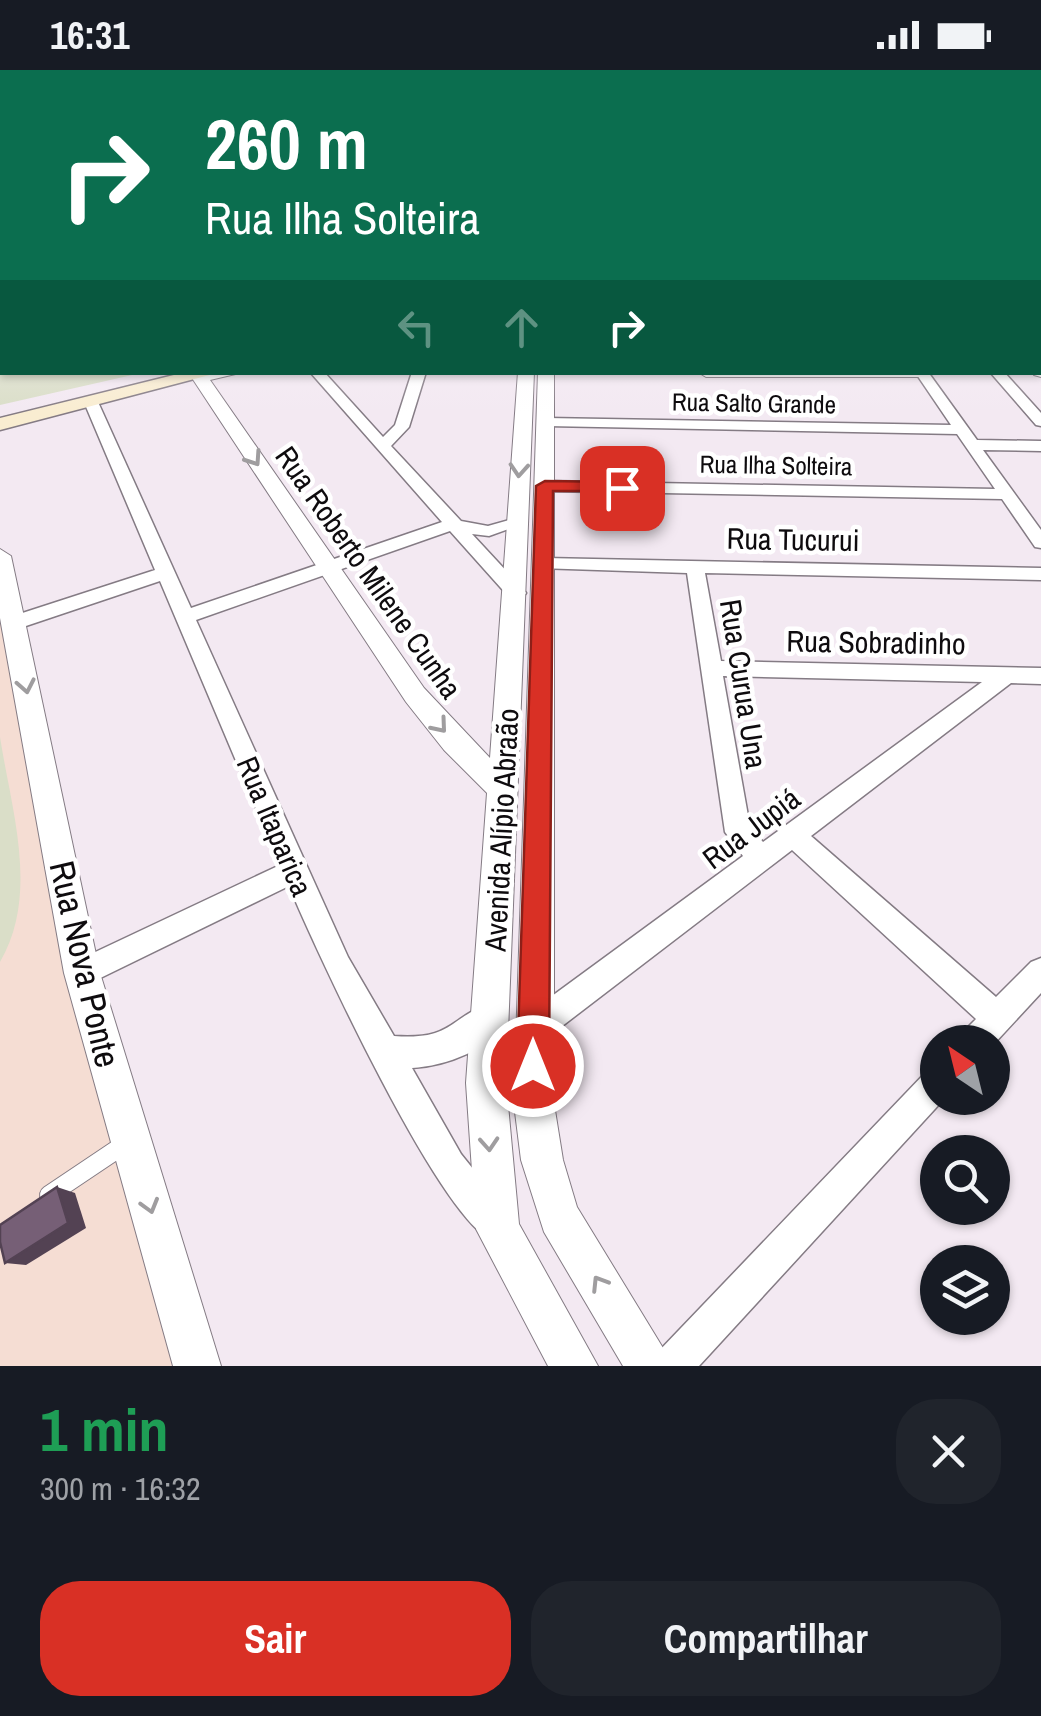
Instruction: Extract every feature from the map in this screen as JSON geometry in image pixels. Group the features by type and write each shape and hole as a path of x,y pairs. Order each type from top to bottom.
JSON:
{"main road":[{"path":"0,424 189,375"},
{"path":"0,414 189,375"}],"street":[{"name":"Rua Roberto Milene Cunha","path":"189,375 434,719 503,789"},
{"path":"319,375 516,592"},
{"path":"382,446 402,427 418,375"},
{"name":"Avenida Alípio Abraão","path":"526,375 530,523 545,564 532,1030 534,1104 542,1160 559,1217 650,1366"},
{"name":"Avenida Alípio Abraão","path":"546,375 545,486 530,523 516,592 486,1083 498,1230 574,1366"},
{"path":"922,375 1041,543"},
{"path":"999,375 1041,422"},
{"name":"Rua Itaparica","path":"92,402 294,871 383,1051 449,1166 498,1230"},
{"name":"Rua Salto Grande","path":"547,422 960,430"},
{"path":"973,445 1041,446"},
{"name":"Rua Ilha Solteira","path":"545,486 1006,494"},
{"path":"186,616 452,525 488,531 530,523"},
{"name":"Rua Nova Ponte","path":"0,556 82,973 197,1366"},
{"name":"Rua Tucurui","path":"545,564 1041,574"},
{"name":"Rua Curua Una","path":"695,567 738,832 762,860"},
{"path":"14,623 165,574"},
{"name":"Rua Sobradinho","path":"710,668 1041,676"},
{"name":"Rua Jupiá","path":"532,1030 1006,676"},
{"path":"794,836 998,1018"},
{"path":"82,973 294,871"},
{"path":"991,1025 1041,972"},
{"path":"383,1051 440,1051 467,1038 491,1017"},
{"path":"672,1366 920,1101"}],"lane":[{"path":"30,1207 131,1140"}],"shaded area":[{"path":"0,577 197,1366 0,1366"}],"green space":[{"path":"0,375 132,375 0,405"},
{"path":"0,737 15,822 20,880 12,936 0,962"}],"building":[{"path":"57,1187 68,1223 5,1263 0,1225"}],"route":[{"path":"533,1066 545,486 622,488"}]}
